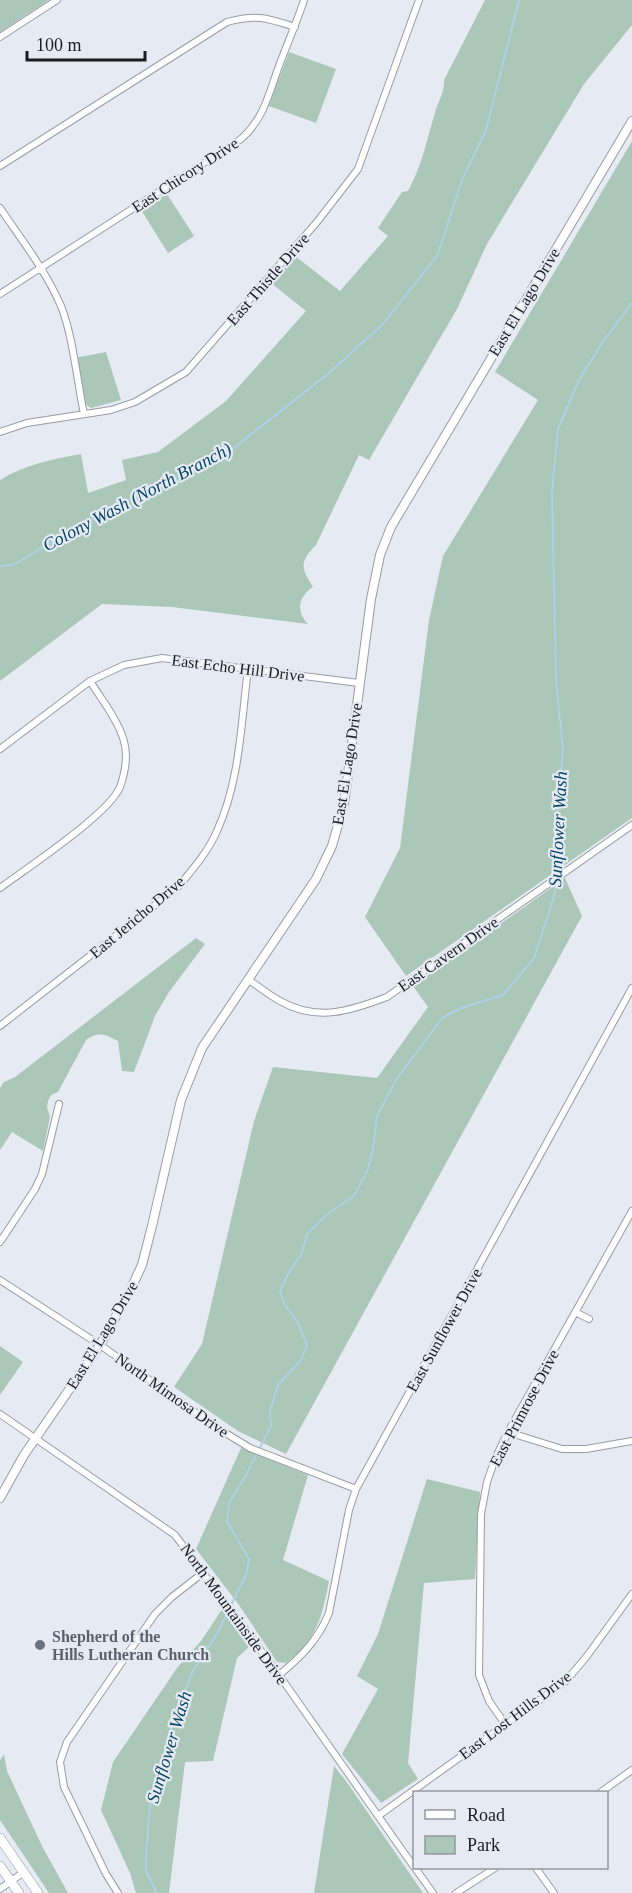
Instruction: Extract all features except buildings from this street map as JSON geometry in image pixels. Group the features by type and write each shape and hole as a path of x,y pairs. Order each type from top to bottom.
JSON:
{"main road":[{"path":"0,1838 38,1893"},
{"path":"0,1866 19,1893"}],"street":[{"path":"0,37 57,0"},
{"name":"East Chicory Drive","path":"0,294 249,133 266,105 304,0"},
{"name":"East Thistle Drive","path":"0,432 27,423 111,410 135,402 186,372 347,185 358,169 419,0"},
{"path":"0,166 227,22 249,16 268,18 295,27"},
{"name":"East El Lago Drive","path":"0,1498 8,1480 35,1438 100,1345 142,1265 181,1100 202,1048 316,879 332,846 344,804 375,577 380,555 391,527 632,121"},
{"path":"0,208 40,268 61,306 84,414"},
{"name":"East Echo Hill Drive","path":"0,749 90,681 124,664 162,658 360,683"},
{"name":"East Jericho Drive","path":"0,1026 178,887 199,861 217,833 230,796 248,669"},
{"path":"0,888 103,810 119,788 126,762 124,743 118,727 90,681"},
{"name":"East Cavern Drive","path":"249,980 280,1002 314,1013 351,1011 387,996 632,825"},
{"name":"East Sunflower Drive","path":"279,1675 301,1656 324,1627 329,1613 349,1510 356,1489 632,988"},
{"path":"0,1242 35,1189 42,1174 59,1104"},
{"name":"East Primrose Drive","path":"505,1724 489,1701 479,1675 481,1514 486,1482 508,1432 577,1313 632,1211"},
{"name":"North Mimosa Drive","path":"0,1280 100,1345 219,1429 250,1448 356,1489"},
{"path":"577,1313 589,1319"},
{"name":"North Mountainside Drive","path":"0,1414 171,1531 187,1549 279,1675 413,1864"},
{"path":"508,1432 562,1449 586,1449 632,1441"},
{"path":"118,1893 106,1874 64,1787 60,1762 63,1750 147,1624 172,1597 204,1572"},
{"name":"East Lost Hills Drive","path":"378,1816 566,1681 632,1594"},
{"path":"602,1791 632,1770"},
{"name":"North Mountainside Drive","path":"416,1869 433,1893"},
{"path":"456,1893 493,1869"},
{"path":"537,1869 554,1893"},
{"path":"0,1889 24,1872"}],"green space":[{"path":"0,0 49,0 0,32"},
{"path":"485,0 632,0 632,25 584,84 487,244 457,309 369,460 359,455 316,545 304,561 304,570 313,587 304,595 300,604 301,614 308,624 172,607 102,604 0,681 0,480 29,466 81,454 88,493 126,480 122,460 158,452 226,401 306,311 271,283 295,256 340,291 388,236 378,228 402,192 408,191 413,181 421,162 444,80"},
{"path":"289,52 336,69 316,123 269,106"},
{"path":"632,141 632,818 406,976 365,917 400,848 429,620 443,556 538,400 495,372"},
{"path":"167,194 194,236 168,253 141,210"},
{"path":"106,352 121,400 91,408 83,402 75,358"},
{"path":"565,878 582,916 286,1454 238,1431 174,1387 202,1344 254,1121 273,1067 377,1078 428,1007 413,986"},
{"path":"196,938 205,944 169,992 155,1016 134,1072 122,1071 118,1041 102,1034 90,1037 86,1040 58,1092 51,1095 48,1101 50,1117 43,1151 12,1132 0,1150 0,1088 4,1082 15,1077"},
{"path":"0,1346 23,1362 0,1395"},
{"path":"241,1448 308,1475 283,1560 329,1581 317,1627 305,1646 286,1663 277,1662 239,1605 196,1549"},
{"path":"427,1479 480,1492 475,1579 424,1583 408,1763 418,1779 381,1803 342,1754 378,1689 357,1676 378,1634"},
{"path":"223,1608 241,1636 252,1644 237,1658 213,1761 185,1762 169,1893 136,1893 130,1873 101,1810 113,1762 177,1668 201,1641"},
{"path":"4,1754 7,1771 42,1846 68,1893 49,1893 0,1820 0,1760"},
{"path":"334,1766 346,1781 423,1893 314,1893"}],"waterway":[{"name":"Colony Wash (North Branch)","path":"0,566 13,565 108,509 221,458 329,373 382,325 437,256 462,180 486,130 519,0"},
{"name":"Sunflower Wash","path":"556,875 557,821 563,749 556,681 552,491 558,429 579,380 602,343 632,303"},
{"name":"Sunflower Wash","path":"157,1893 146,1871 150,1805 176,1712 193,1671 218,1632 246,1575 249,1559 227,1521 230,1501 271,1426 270,1411 278,1385 301,1360 307,1345 280,1291 301,1255 307,1234 326,1215 354,1196 368,1169 377,1116 396,1080 442,1018 461,1008 503,995 534,958 555,893 556,881"}],"place":[{"name":"Shepherd of the Hills Lutheran Church","path":"40,1645"}]}
